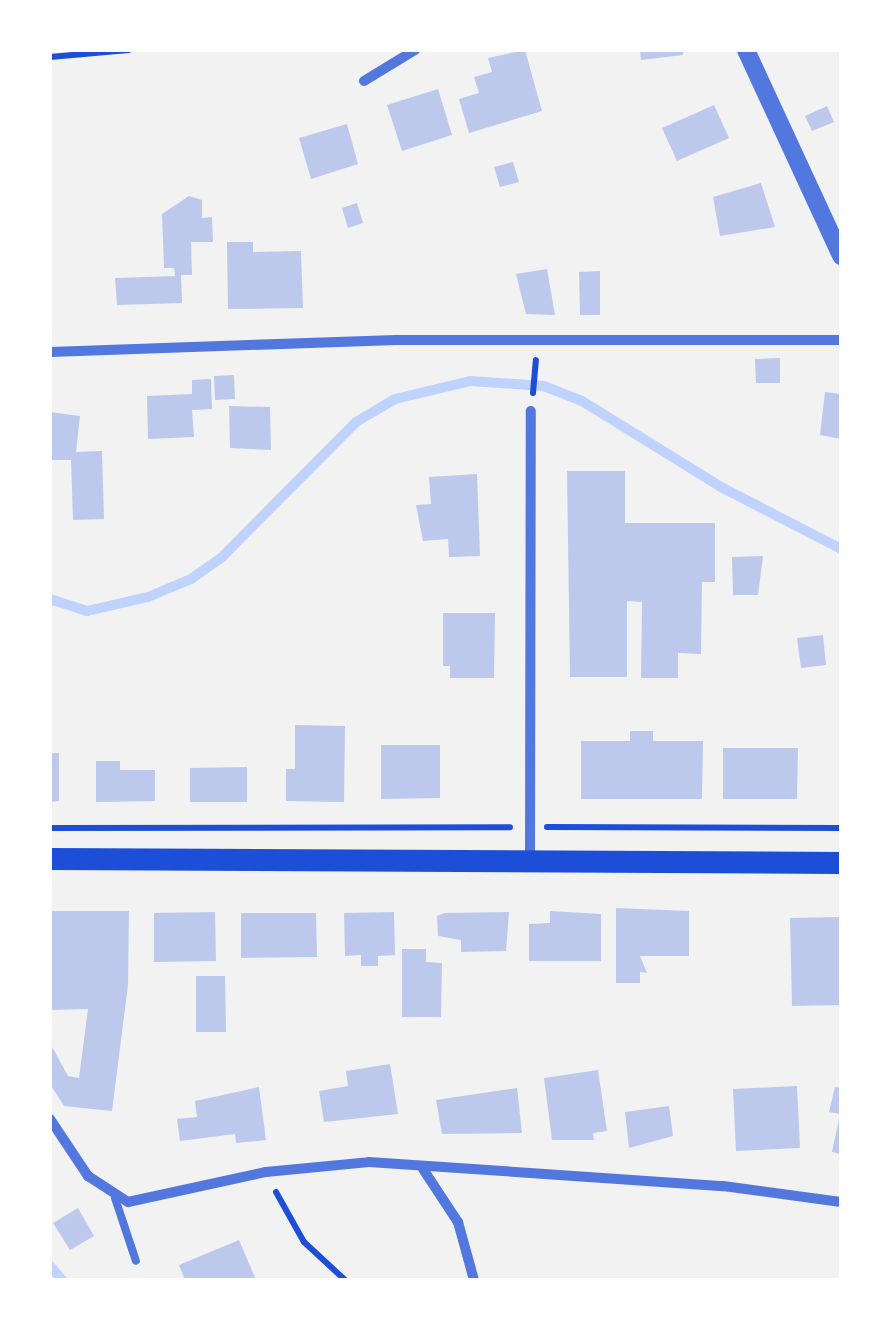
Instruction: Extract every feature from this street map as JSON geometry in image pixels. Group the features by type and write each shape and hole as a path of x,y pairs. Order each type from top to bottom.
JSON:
{"main road":[{"path":"50,859 841,863"}],"street":[{"path":"364,81 416,50"},
{"path":"746,50 841,256"},
{"path":"50,352 396,340 841,340"},
{"path":"530,412 530,861"},
{"path":"50,1119 88,1176 115,1198 139,1202 266,1172 335,1162 423,1169 504,1168 841,1202"},
{"path":"423,1169 458,1222 474,1280"}],"lane":[{"path":"115,1198 136,1261"}],"path":[{"path":"50,57 129,50"},
{"path":"530,412 536,356"},
{"path":"50,828 841,828"},
{"path":"266,1172 304,1242 345,1280"}],"building":[{"path":"525,50 542,111 469,133 459,99 479,93 474,77 492,72 488,58"},
{"path":"640,50 683,50 683,55 641,60"},
{"path":"438,89 452,135 402,151 387,105"},
{"path":"714,105 729,138 677,161 662,128"},
{"path":"827,106 834,122 812,131 805,116"},
{"path":"347,124 358,164 311,179 299,138"},
{"path":"513,162 519,182 500,187 494,167"},
{"path":"761,183 775,227 720,236 713,197"},
{"path":"189,196 202,200 202,218 212,217 213,242 191,242 192,275 181,275 182,303 117,305 115,278 175,276 174,268 164,268 162,214"},
{"path":"357,203 363,223 348,228 342,208"},
{"path":"227,242 253,242 253,252 301,251 303,308 228,309"},
{"path":"547,269 555,315 526,314 516,274"},
{"path":"600,271 600,315 580,315 579,272"},
{"path":"780,358 780,383 756,383 755,359"},
{"path":"234,375 235,399 215,400 214,376"},
{"path":"211,379 212,409 192,410 194,437 148,439 147,396 192,394 192,380"},
{"path":"825,392 841,394 841,439 820,435"},
{"path":"229,406 270,407 271,450 230,448"},
{"path":"50,412 80,416 76,452 102,451 104,519 73,520 71,460 50,460"},
{"path":"567,471 625,471 625,523 715,523 715,582 702,582 701,654 678,653 678,678 641,678 642,602 627,601 627,677 570,677"},
{"path":"477,474 480,556 449,557 448,539 423,541 416,505 431,504 429,477"},
{"path":"763,556 758,595 733,595 732,557"},
{"path":"443,613 495,613 494,678 450,678 450,666 443,666"},
{"path":"823,635 826,665 801,668 797,638"},
{"path":"295,725 345,726 344,802 286,801 286,769 295,769"},
{"path":"630,731 653,731 653,741 703,741 702,799 581,799 581,741 630,741"},
{"path":"381,745 440,745 440,798 381,799"},
{"path":"723,748 798,748 797,799 723,799"},
{"path":"50,753 59,753 59,801 50,802"},
{"path":"96,761 120,761 120,770 155,770 155,801 96,802"},
{"path":"247,767 247,802 190,802 190,768"},
{"path":"616,908 689,911 689,956 640,956 647,973 640,972 640,983 616,983"},
{"path":"50,911 129,911 128,985 112,1111 64,1106 50,1084 50,1043 68,1076 79,1078 88,1009 50,1010"},
{"path":"550,911 601,914 601,961 529,961 529,924 550,923"},
{"path":"215,912 216,961 154,962 154,913"},
{"path":"394,912 395,955 378,956 378,966 361,966 361,955 345,956 344,913"},
{"path":"509,912 506,951 461,952 461,940 438,936 437,916 445,913"},
{"path":"241,913 316,913 317,957 241,958"},
{"path":"841,917 841,1005 792,1006 790,918"},
{"path":"402,949 426,949 426,962 442,963 441,1017 402,1017"},
{"path":"196,976 225,976 226,1032 196,1032"},
{"path":"390,1064 398,1114 324,1122 319,1091 348,1086 346,1071"},
{"path":"598,1070 607,1131 593,1133 594,1140 552,1140 544,1078"},
{"path":"797,1086 800,1148 736,1151 733,1089"},
{"path":"259,1087 266,1140 236,1143 235,1134 180,1141 177,1119 197,1117 195,1101"},
{"path":"835,1087 841,1088 841,1114 829,1112"},
{"path":"517,1088 522,1133 442,1134 436,1100"},
{"path":"669,1106 673,1136 629,1148 625,1112"},
{"path":"841,1119 841,1154 832,1152"},
{"path":"78,1208 94,1236 70,1250 53,1223"},
{"path":"239,1240 256,1280 185,1280 179,1265"}],"waterway":[{"path":"50,599 87,611 148,597 191,579 222,557 356,422 395,399 470,381 544,386 582,401 721,487 841,549"},
{"path":"50,1266 62,1280"}]}
